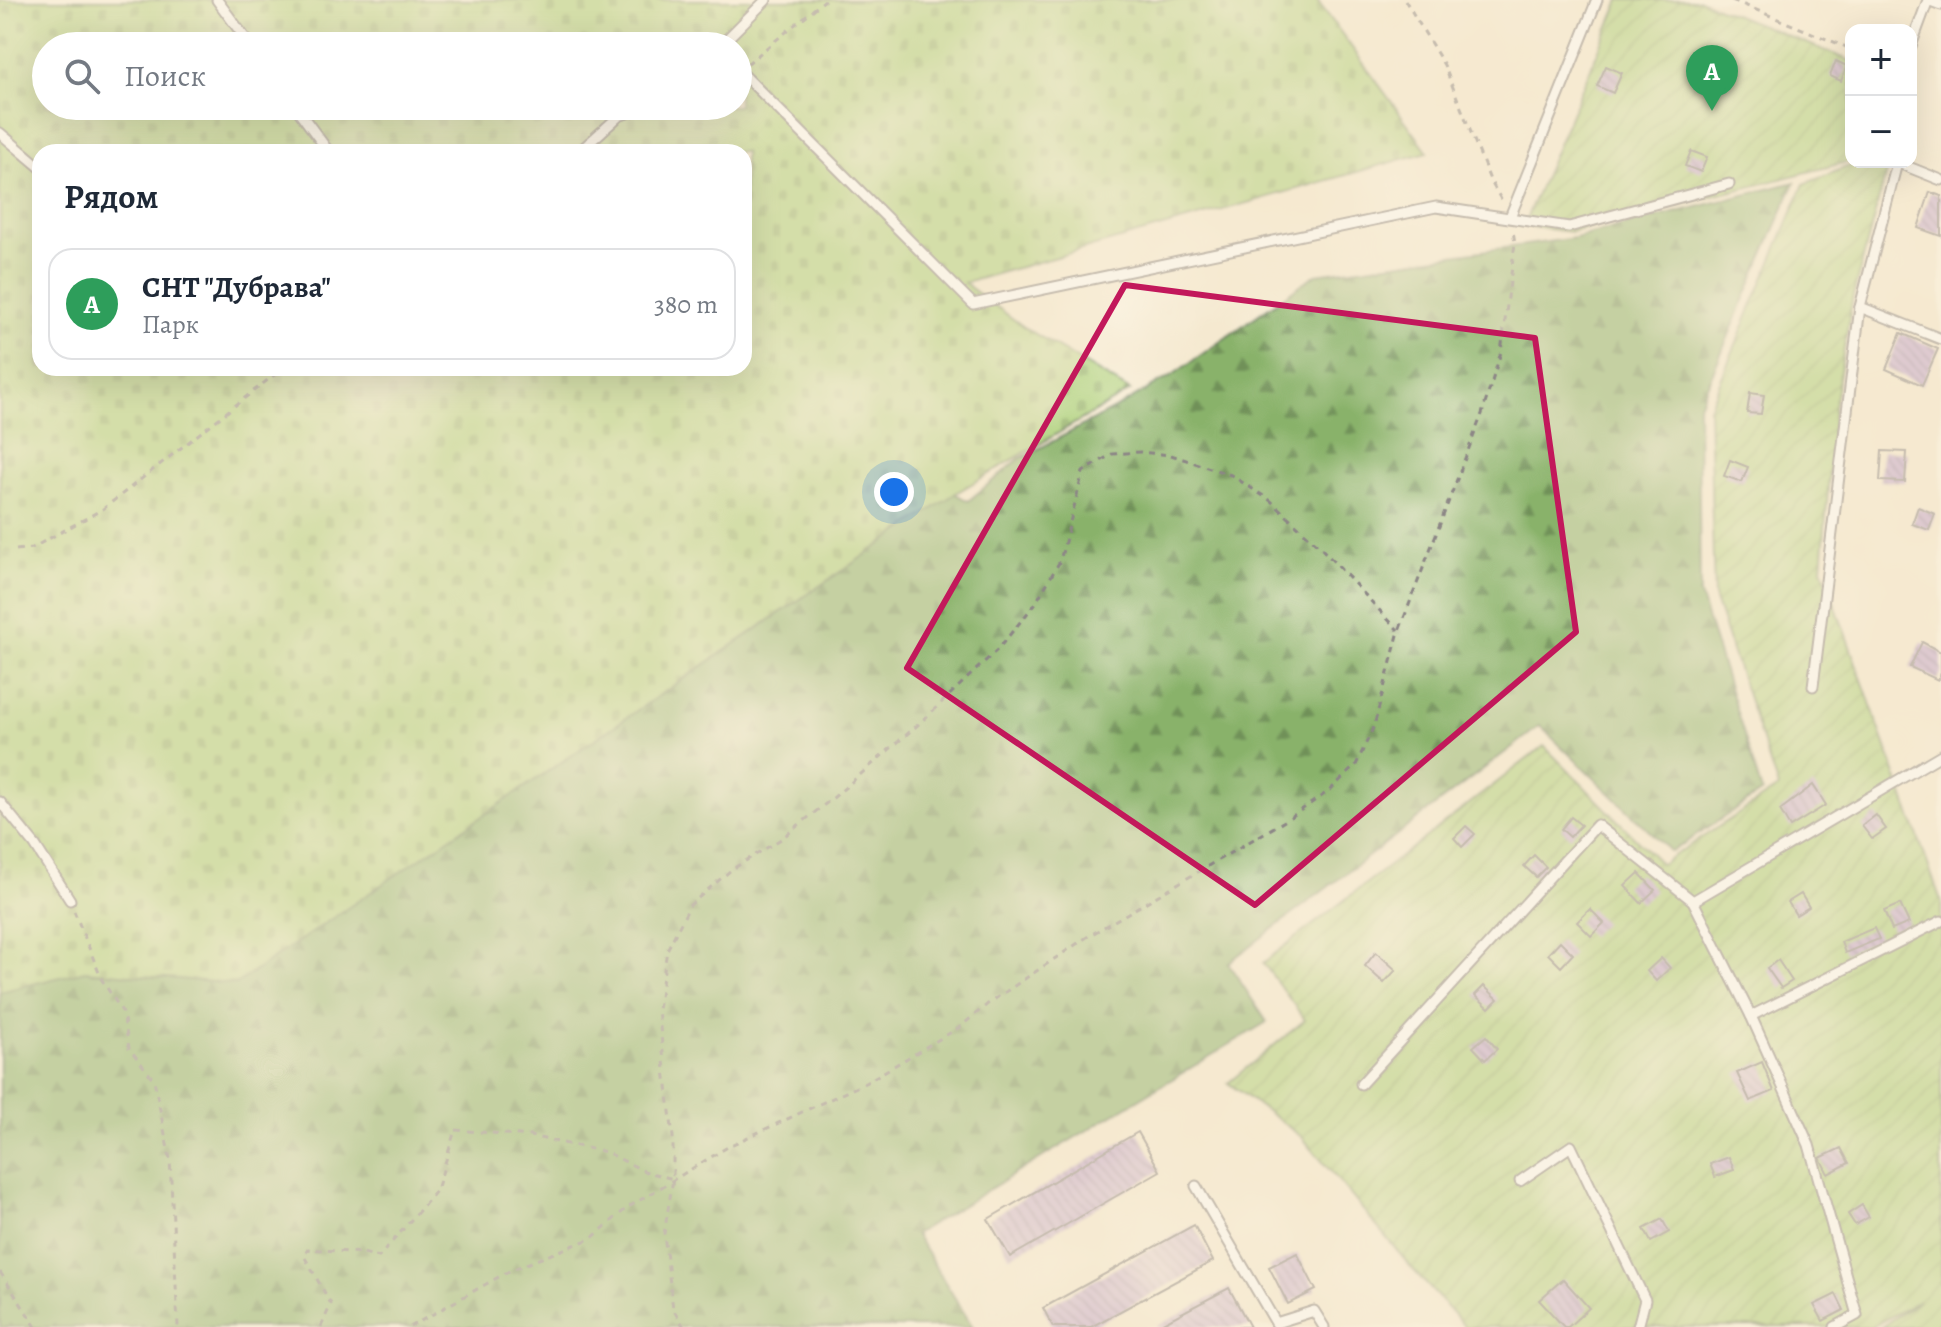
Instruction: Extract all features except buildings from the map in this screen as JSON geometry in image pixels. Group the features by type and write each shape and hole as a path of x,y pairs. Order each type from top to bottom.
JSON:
{"lane":[{"path":"217,0 241,32"},
{"path":"734,32 766,0"},
{"path":"1510,217 1597,0"},
{"path":"1917,30 1928,0 1941,5"},
{"path":"752,83 973,304 1436,207 1569,227 1729,184"},
{"path":"305,120 323,144"},
{"path":"588,144 615,120"},
{"path":"0,133 32,160"},
{"path":"1813,686 1860,307 1895,168"},
{"path":"1909,168 1941,180"},
{"path":"1860,307 1941,339"},
{"path":"1693,901 1941,755"},
{"path":"0,802 35,845 70,900"},
{"path":"1361,1084 1597,825 1693,901 1751,1016 1809,1145 1857,1315 1835,1327"},
{"path":"1751,1016 1941,921"},
{"path":"1520,1181 1571,1146 1645,1300 1638,1327"},
{"path":"1196,1186 1276,1323 1314,1311 1324,1327"}],"path":[{"path":"752,59 825,0"},
{"path":"410,1327 511,1270 592,1238 627,1208 731,1145 817,1107 960,1027 989,1003 1087,937 1288,819 1329,791 1356,765 1374,726 1399,631 1463,467 1501,352 1515,243 1510,217 1490,180 1444,65 1405,0"},
{"path":"1732,0 1845,47"},
{"path":"16,550 32,548 103,509 273,376"},
{"path":"684,1327 673,1309 664,1234 673,1179 672,1124 658,1010 667,950 690,905 731,870 781,839 833,798 920,723 998,649 1035,604 1060,561 1083,472 1112,454 1140,452 1171,455 1231,475 1271,501 1320,547 1399,631"},
{"path":"70,900 102,980 123,1013 129,1048 154,1080 170,1159 178,1327"},
{"path":"321,1327 331,1304 304,1256 308,1249 379,1257 437,1190 455,1130 530,1136 606,1152 644,1171 673,1179"},
{"path":"0,1272 36,1327"}],"highlighted area":[{"path":"1125,285 1535,338 1576,632 1255,905 907,668"}],"green space":[{"path":"0,0 1317,0 1428,152 964,283 1024,327 1130,391 956,493 236,984 85,971 0,992"},
{"path":"1620,0 1699,0 1845,59 1845,163 1571,232 1523,226"},
{"path":"1845,168 1887,168 1853,296 1834,408 1822,568 1941,901 1941,1327 1881,1327 1919,1301 1871,1327 1465,1327 1302,1137 1228,1083 1305,1020 1263,963 1544,746 1661,864 1778,788 1714,597 1709,408 1804,184"},
{"path":"1795,182 1698,407 1700,595 1762,792 1671,852 1540,726 1228,963 1267,1022 915,1234 973,1327 0,1327 0,558 713,376 752,376 752,373 968,501 1019,459 1174,374 1316,274 1575,238"}],"place":[{"name":"СНТ \"Дубрава\"","path":"1712,111"}]}
